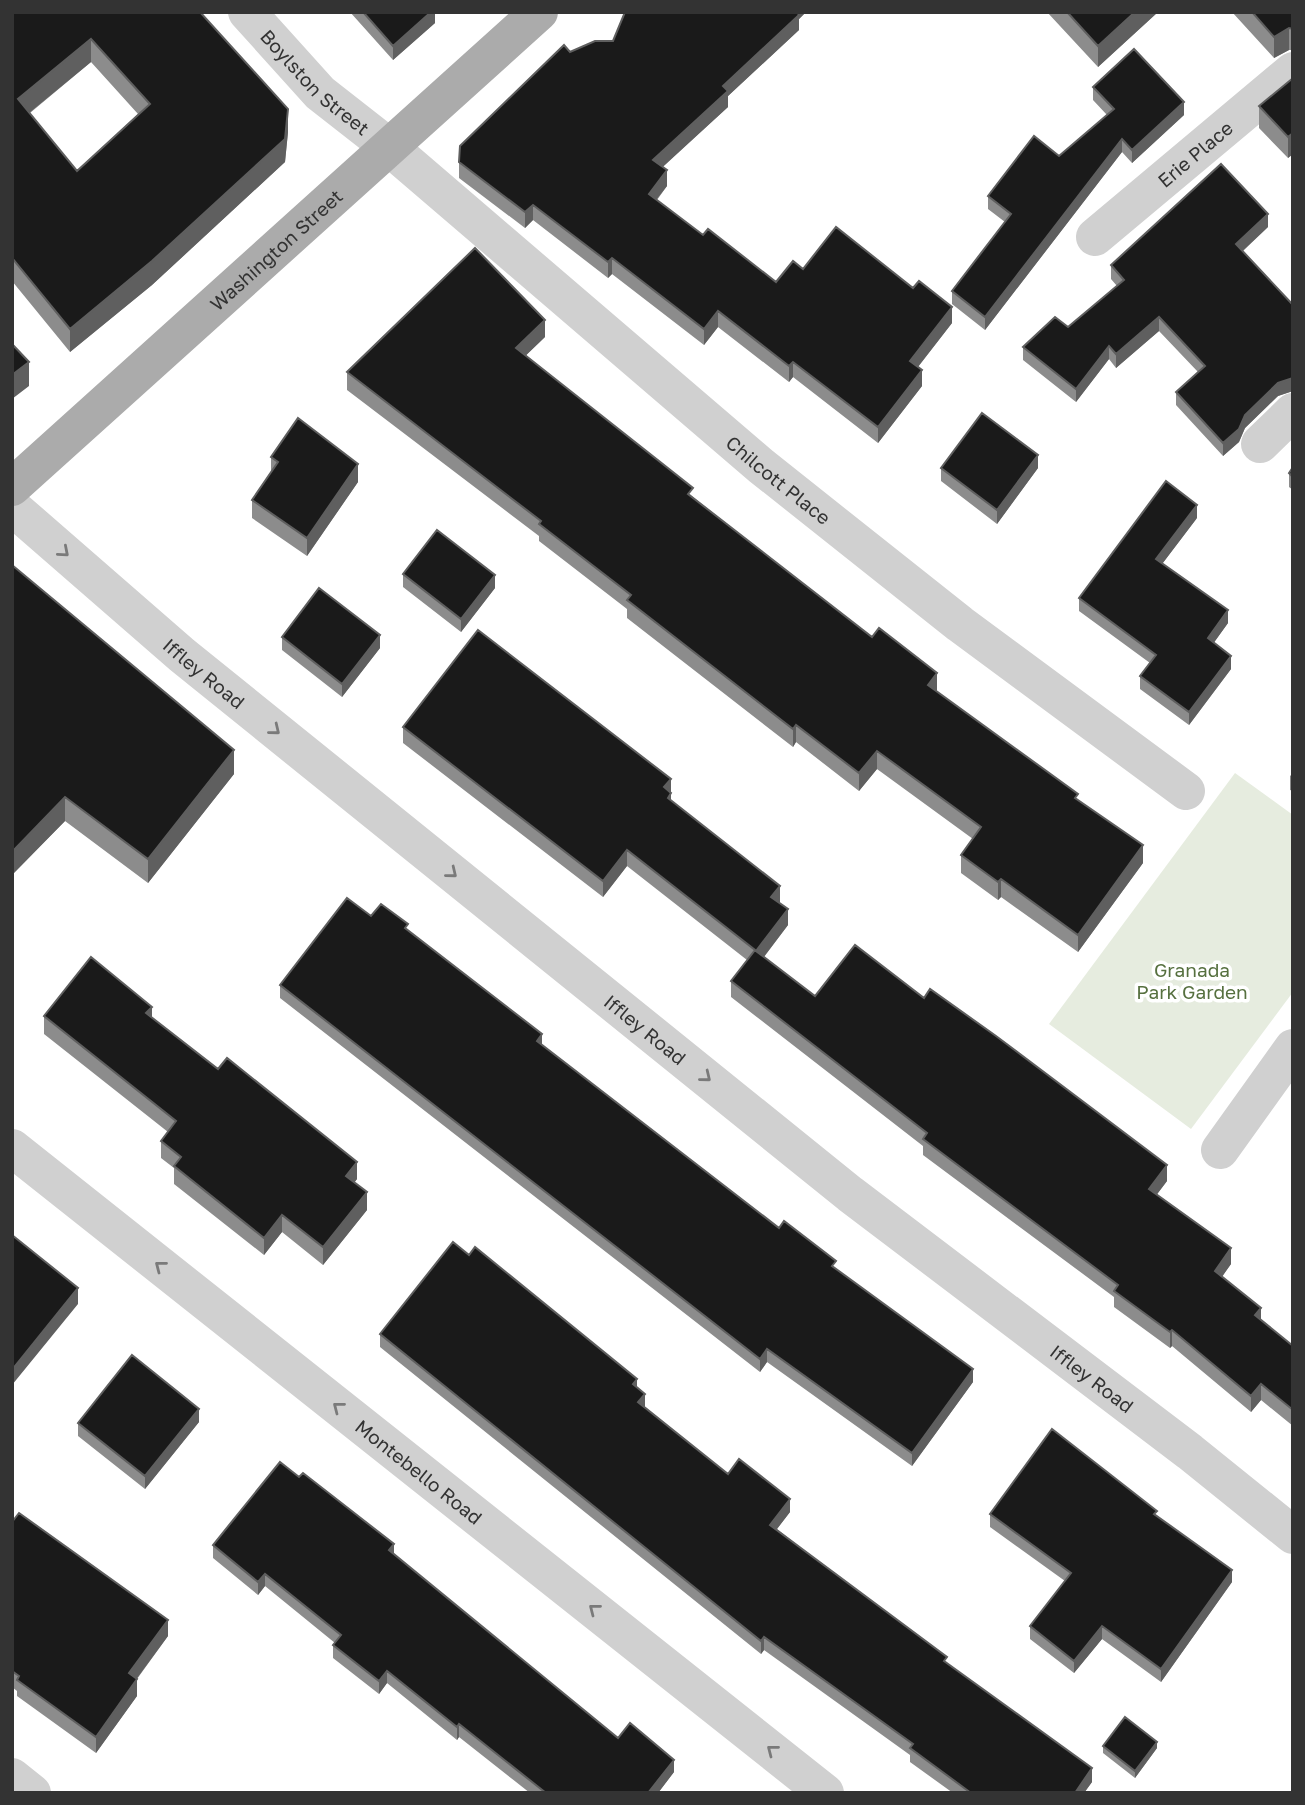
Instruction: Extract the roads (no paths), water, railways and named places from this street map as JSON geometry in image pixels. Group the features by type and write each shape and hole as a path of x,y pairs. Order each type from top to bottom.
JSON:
{"main road":[{"name":"Washington Street","path":"12,487 539,12"}],"street":[{"name":"Boylston Street","path":"247,12 320,93 389,147"},
{"name":"Erie Place","path":"1095,237 1293,71"},
{"name":"Chilcott Place","path":"389,147 761,466 960,624 1186,791"},
{"path":"1260,444 1293,412"},
{"name":"Iffley Road","path":"12,508 182,655 850,1194 1191,1452 1293,1535"},
{"path":"1220,1150 1293,1048"},
{"name":"Montebello Road","path":"12,1148 825,1793"},
{"path":"12,1777 33,1793"}],"park label":[{"name":"Granada Park Garden","path":"1192,980"}]}
